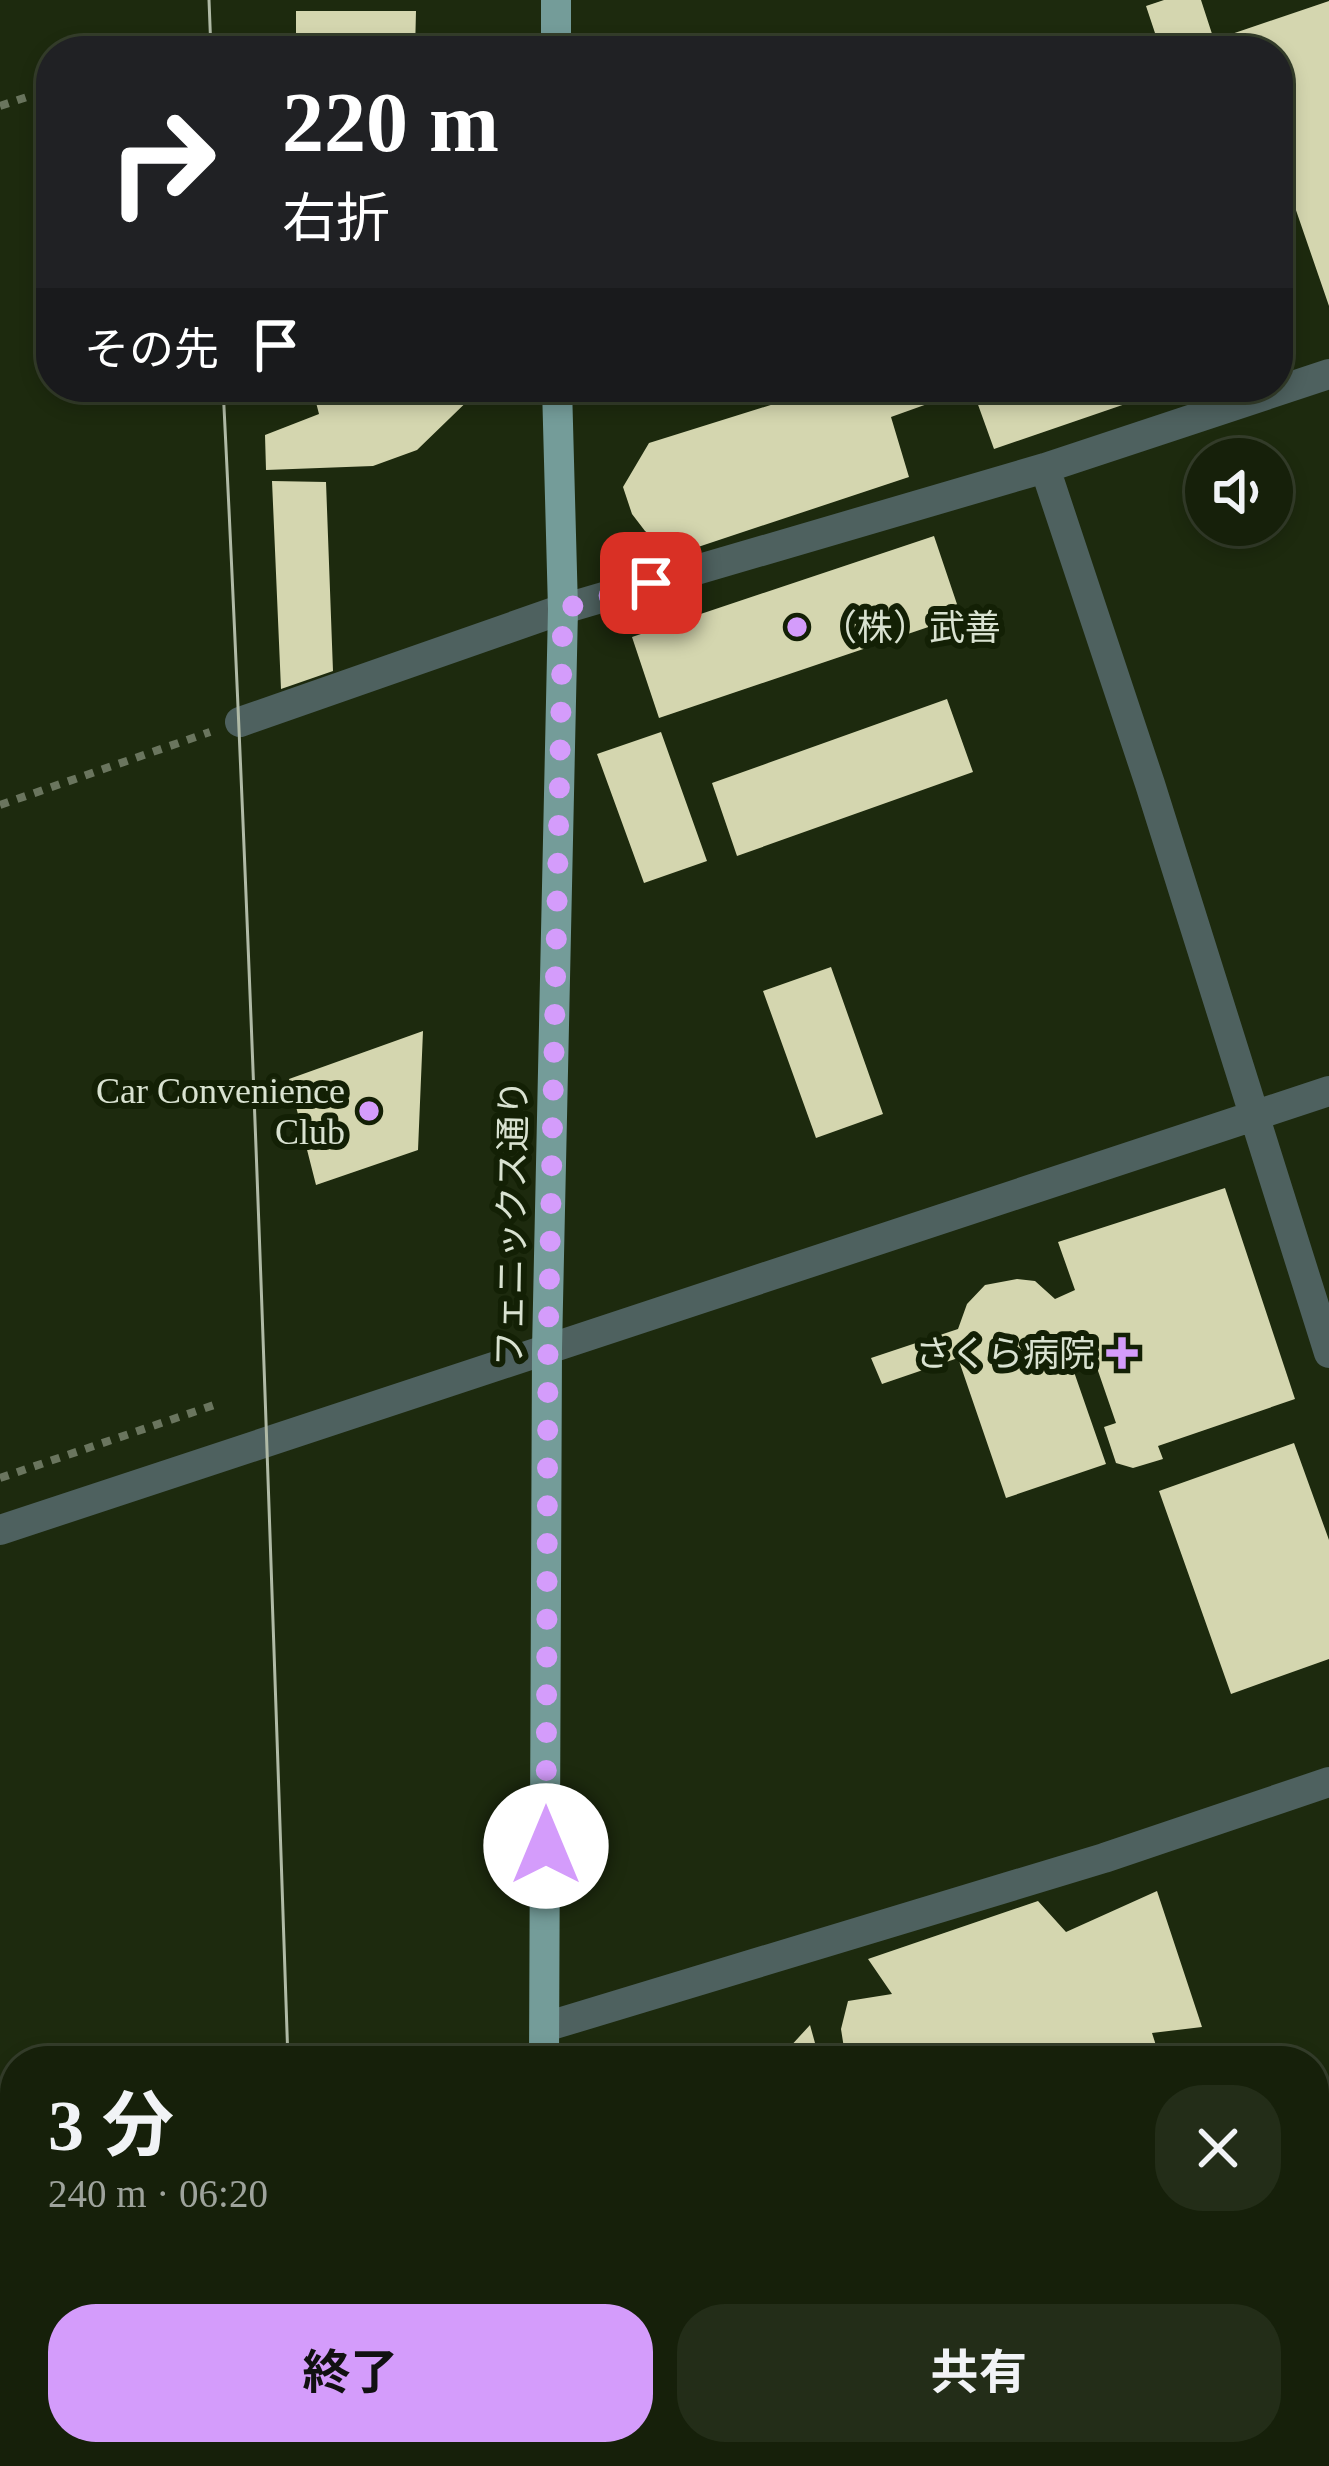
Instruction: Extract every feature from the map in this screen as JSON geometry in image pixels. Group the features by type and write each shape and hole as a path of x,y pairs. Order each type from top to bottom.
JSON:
{"main road":[{"path":"556,0 556,36"},
{"name":"フェニックス通り","path":"544,2046 548,1349 563,609 557,402"}],"street":[{"path":"1293,386 1329,374"},
{"path":"240,722 563,609 1046,468 1245,402"},
{"path":"1046,468 1329,1352"},
{"path":"0,1529 1329,1091"},
{"path":"545,2027 1104,1858 1329,1782"}],"path":[{"path":"0,106 36,94"},
{"path":"0,805 240,722"},
{"path":"0,1478 220,1402"}],"building":[{"path":"1164,0 1201,0 1213,36 1156,36 1146,6"},
{"path":"1329,1 1329,306 1293,202 1293,36 1226,36"},
{"path":"296,11 416,11 415,36 296,36"},
{"path":"316,402 467,402 417,450 373,466 266,470 265,435 319,414"},
{"path":"780,402 933,402 891,417 909,477 686,551 668,548 632,514 623,487 649,443"},
{"path":"977,402 1131,402 994,449"},
{"path":"272,481 326,482 333,671 281,689"},
{"name":"（株）武善","path":"934,536 961,616 659,718 632,637"},
{"path":"947,699 973,772 737,856 712,783"},
{"path":"661,732 707,861 644,883 597,754"},
{"path":"831,967 883,1114 816,1138 763,991"},
{"path":"423,1031 418,1150 316,1185 289,1079"},
{"path":"1225,1188 1295,1399 1158,1446 1163,1459 1133,1468 1116,1463 1104,1427 1116,1423 1087,1339 1065,1346 1106,1464 1006,1498 958,1358 882,1384 871,1358 958,1329 967,1304 985,1285 1035,1281 1055,1299 1075,1290 1058,1242"},
{"path":"1294,1443 1329,1540 1329,1659 1231,1694 1159,1491"},
{"path":"1157,1891 1202,2027 1152,2033 1156,2046 844,2046 841,2029 848,2001 892,1994 868,1959 1038,1901 1066,1932"},
{"path":"810,2025 816,2046 791,2046"}],"tram line":[{"path":"209,0 210,36"},
{"path":"224,402 287,2046"}],"place":[{"name":"（株）武善","path":"797,627"},
{"name":"Car Convenience Club","path":"369,1111"},
{"name":"さくら病院","path":"1122,1353"}],"route":[{"path":"546,1846 548,1349 563,609 651,583"}]}
